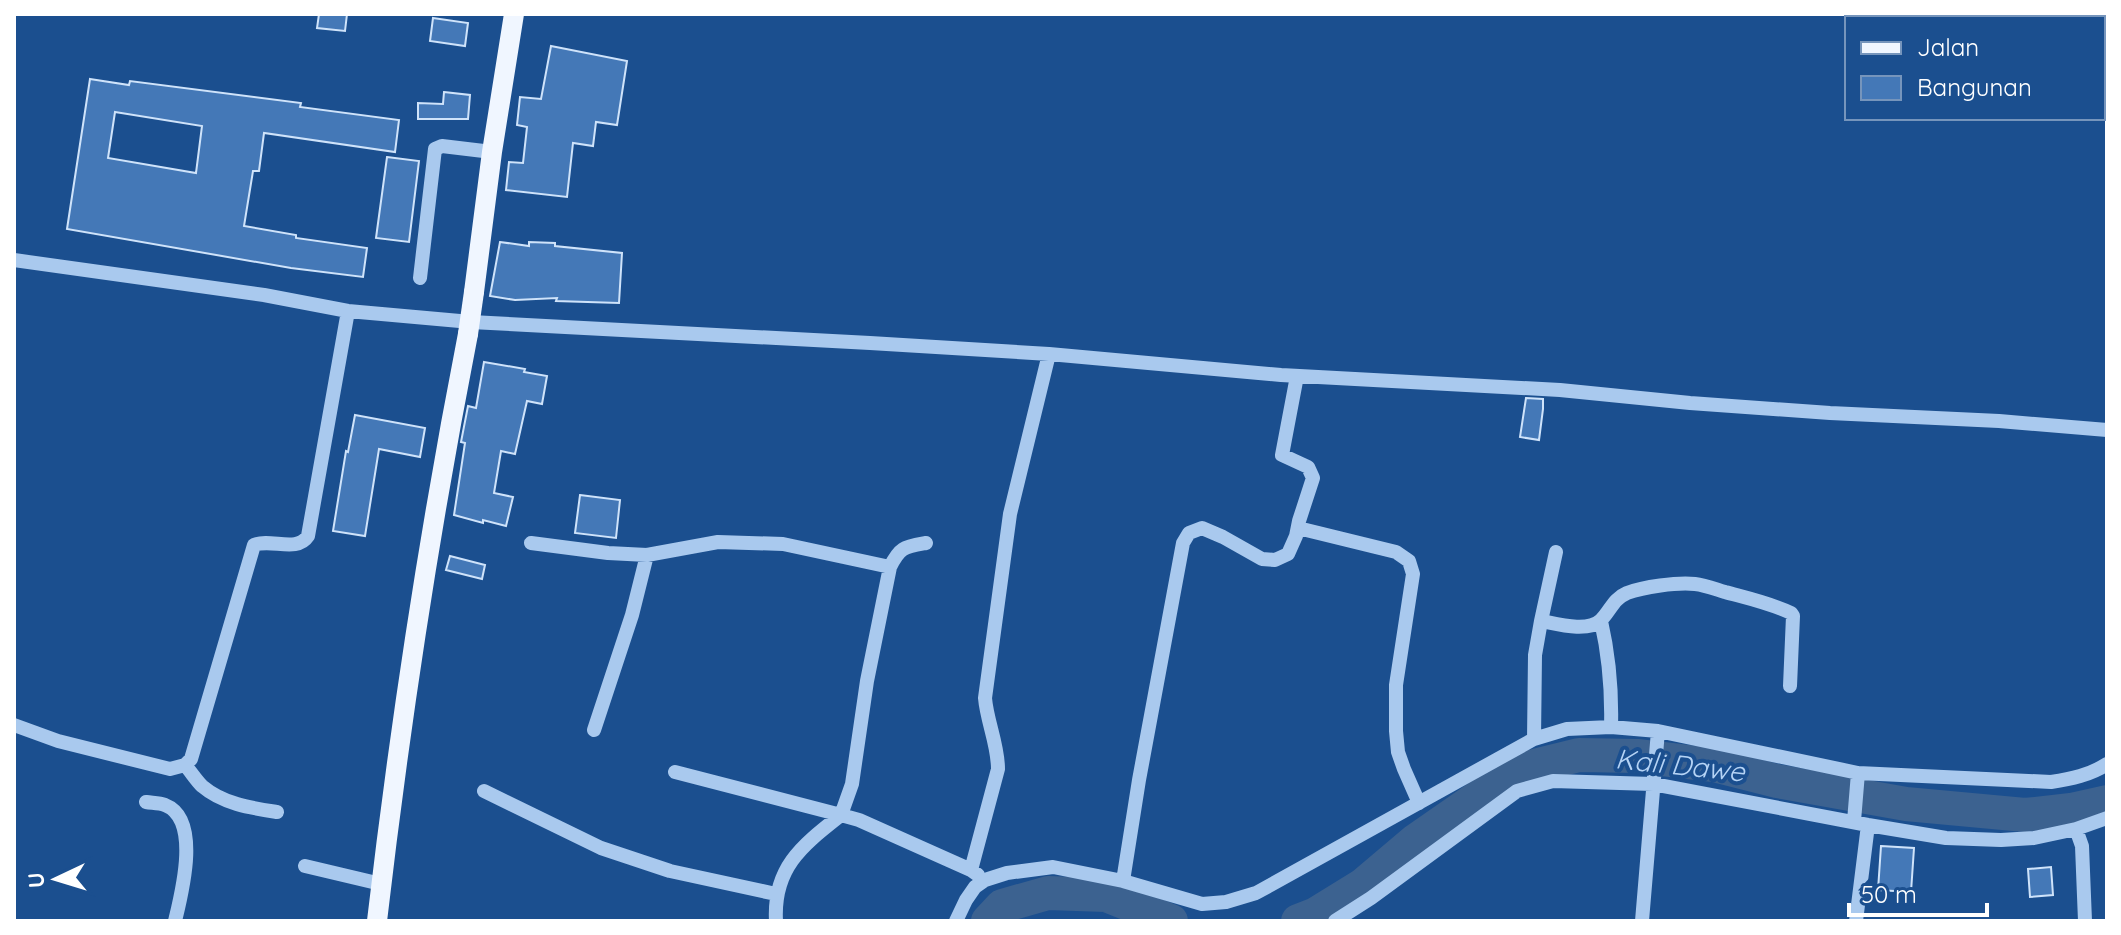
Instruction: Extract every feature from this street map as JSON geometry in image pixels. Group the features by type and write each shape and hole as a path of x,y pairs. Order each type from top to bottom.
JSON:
{"main road":[{"path":"377,921 393,783 468,334 514,14"}],"street":[{"path":"420,278 435,149 442,146 492,152"},
{"path":"14,260 264,295 348,311 471,322 1049,354 1297,376 1560,390 1690,403 2107,430"},
{"path":"14,725 58,741 170,769 185,765 191,759 254,545 263,542 298,545 304,543 308,536 348,311"},
{"path":"971,870 998,769 998,752 985,698 1010,514 1049,354"},
{"path":"1123,881 1183,543 1189,533 1202,528 1262,559 1275,560 1288,554 1312,482 1308,467 1282,455 1297,376"},
{"path":"1298,528 1396,552 1406,557 1411,565 1412,591 1394,699 1398,752 1419,803"},
{"path":"531,543 647,555 718,542 783,544 890,567"},
{"path":"776,921 776,894 794,856 841,815 852,784 867,681 890,567 898,551 926,543"},
{"path":"1534,739 1535,655 1556,552"},
{"path":"594,730 632,615 647,555"},
{"path":"1541,621 1594,625 1623,595 1676,584 1696,584 1764,602 1793,616 1790,686"},
{"path":"1601,621 1608,653 1611,727"},
{"path":"956,921 975,887 985,880 1007,873 1053,867 1123,881 1202,904 1226,902 1256,893 1534,739 1567,729 1611,727 1656,738 1858,773 2051,782 2096,771 2107,764"},
{"path":"1642,921 1656,738"},
{"path":"185,765 202,785 221,798 248,808 277,812"},
{"path":"675,772 859,820 971,870 985,880"},
{"path":"1856,921 1861,823 1858,773"},
{"path":"1335,921 1517,791 1553,781 1653,784 1946,838 2034,838 2076,829 2107,818"},
{"path":"484,791 601,848 670,871 776,894"},
{"path":"146,802 165,805 178,814 185,827 185,863 175,921"},
{"path":"2076,829 2082,846 2085,921"},
{"path":"305,866 381,884"},
{"path":"1202,904 1202,921"}],"building":[{"path":"319,14 347,14 345,31 317,28"},
{"path":"433,18 468,23 465,46 430,41"},
{"path":"551,46 627,61 617,125 596,122 593,146 573,143 567,197 506,190 509,162 523,163 527,127 517,125 520,97 541,99"},
{"path":"90,79 129,85 130,81 301,103 300,107 399,120 395,152 264,133 259,171 253,171 244,226 296,235 296,238 367,248 363,277 291,268 67,229","holes":["115,112 202,126 196,173 108,158"]},
{"path":"444,92 470,95 468,119 418,119 418,103 443,104"},
{"path":"387,157 419,161 409,242 376,238"},
{"path":"500,242 529,246 529,242 555,243 555,246 622,253 619,303 556,301 557,298 515,300 490,296"},
{"path":"484,362 547,376 542,404 527,401 515,454 501,451 494,493 513,497 506,526 454,515 468,406 476,408"},
{"path":"1526,398 1543,399 1539,440 1520,437"},
{"path":"355,415 425,428 420,457 379,449 365,536 333,531"},
{"path":"580,495 620,500 616,538 575,533"},
{"path":"450,556 485,565 482,579 446,570"},
{"path":"1881,846 1914,848 1911,892 1878,890"},
{"path":"2051,867 2053,895 2030,897 2028,869"}],"waterway":[{"name":"Kali Dawe","path":"1298,921 1316,914 1363,885 1415,841 1487,791 1530,767 1579,755 1637,756 1714,765 1777,781 1906,804 2025,815 2107,802"},
{"name":"Kali Dawe","path":"988,921 1002,906 1048,893 1106,895 1171,921"}]}
